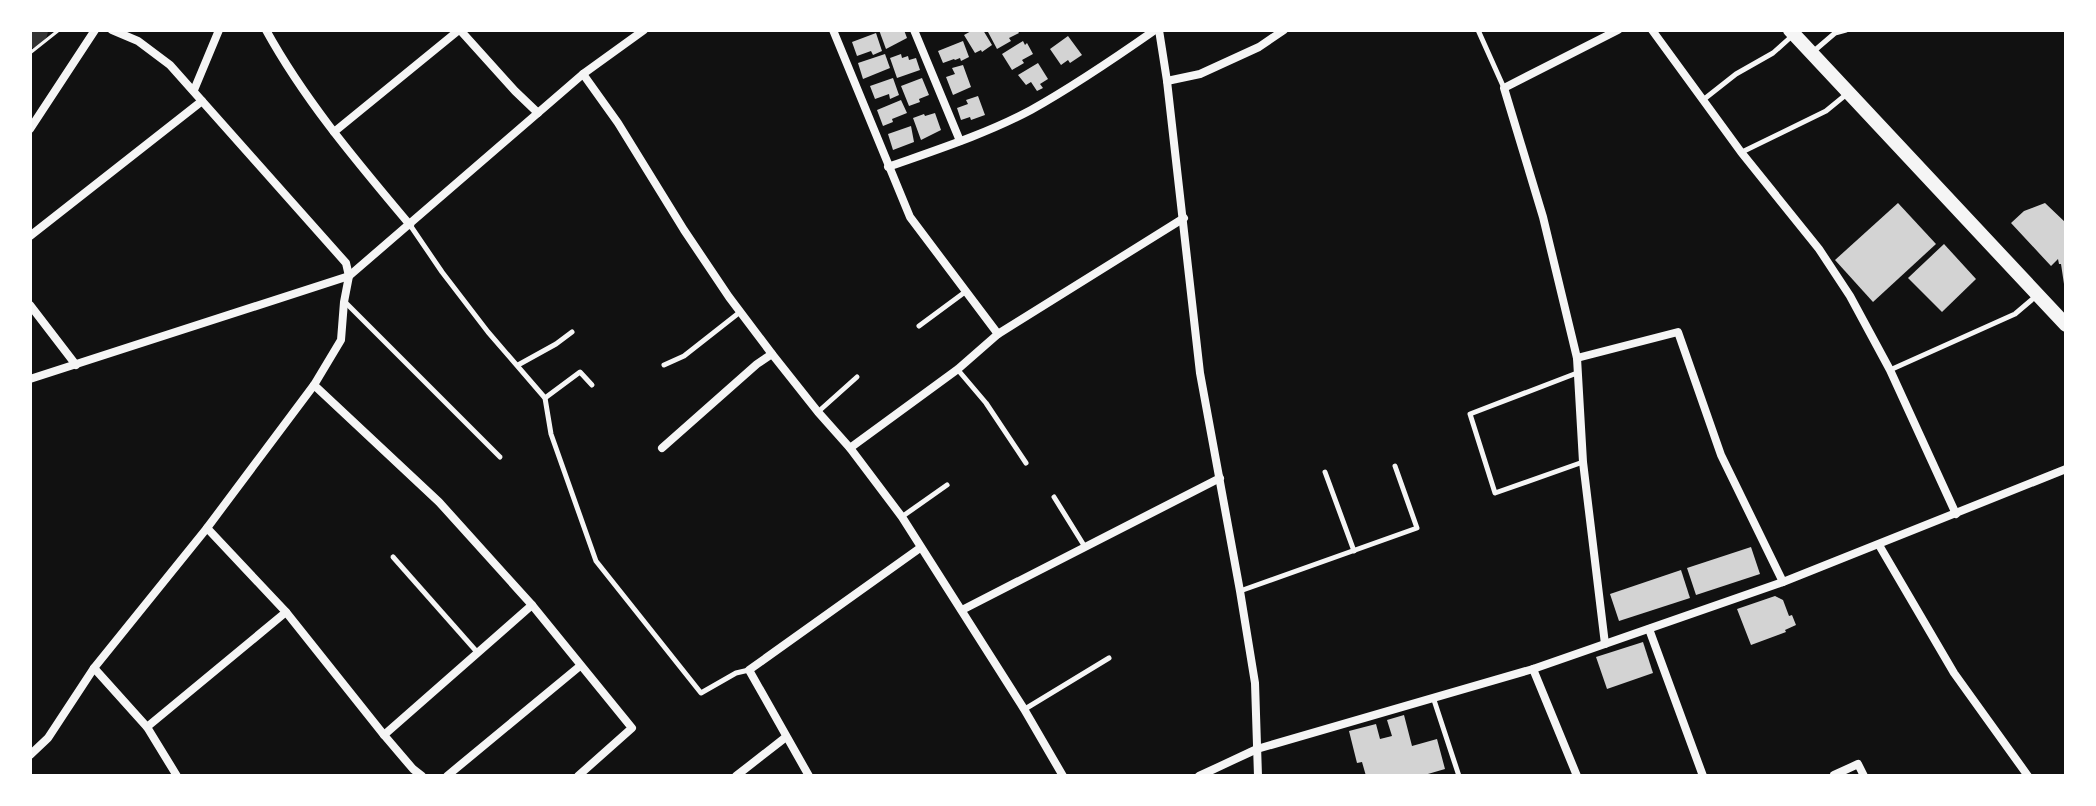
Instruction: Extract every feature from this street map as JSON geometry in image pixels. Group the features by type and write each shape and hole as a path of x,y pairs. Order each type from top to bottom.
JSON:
{"main road":[{"path":"1792,32 2066,325"}],"street":[{"path":"30,129 95,30"},
{"path":"30,755 48,738 94,668 207,528 314,385 341,340 349,276 346,263 170,65 138,41 112,30"},
{"path":"194,90 219,30"},
{"path":"266,30 275,48 334,132 410,225"},
{"path":"334,132 460,30 538,113"},
{"path":"30,379 349,276 583,74 644,30"},
{"path":"833,30 910,217 998,334"},
{"path":"914,30 960,141"},
{"path":"888,167 960,141 1029,110 1157,30 1167,81 1200,373 1255,683 1258,776"},
{"path":"1167,81 1200,74 1259,47 1284,30"},
{"path":"1605,644 1583,462 1577,358 1543,217 1504,88 1618,30"},
{"path":"1652,30 1741,152 1819,249 1850,296 1890,370 1956,514"},
{"path":"583,74 740,312 902,517 1063,776"},
{"path":"30,236 202,101"},
{"path":"850,448 958,369 998,334 1184,218"},
{"path":"30,305 76,365"},
{"path":"1577,358 1678,332 1721,455 1783,582"},
{"path":"662,448 772,354"},
{"path":"314,385 439,502 532,605 632,728 578,776"},
{"path":"1199,776 1257,749 1533,669 1783,582 2066,469"},
{"path":"962,610 1220,478"},
{"path":"207,528 286,612 384,735 422,776"},
{"path":"1879,545 1954,673 2028,776"},
{"path":"809,776 749,670 920,548"},
{"path":"384,735 532,605"},
{"path":"147,727 286,612"},
{"path":"1649,629 1703,776"},
{"path":"447,776 580,666"},
{"path":"94,668 147,727 177,776"},
{"path":"1533,669 1577,776"},
{"path":"736,776 786,737"},
{"path":"1834,775 1858,764 1864,776"}],"lane":[{"path":"1478,30 1504,88"},
{"path":"1812,53 1835,33 1846,30"},
{"path":"1702,100 1736,74 1773,53 1792,32"},
{"path":"1741,152 1826,111 1848,93"},
{"path":"410,225 488,332 545,398 551,434 596,561 701,693 736,673 749,670"},
{"path":"919,326 965,292"},
{"path":"1890,370 2015,314 2038,295"},
{"path":"344,302 500,457"},
{"path":"664,365 684,356 740,312"},
{"path":"518,365 572,332"},
{"path":"958,369 986,403 1026,463"},
{"path":"545,398 580,372 592,385"},
{"path":"1577,373 1470,414 1495,493 1583,462"},
{"path":"818,412 857,377"},
{"path":"1240,591 1417,528 1395,466"},
{"path":"1325,472 1354,551"},
{"path":"902,517 947,485"},
{"path":"1054,497 1085,547"},
{"path":"393,557 478,653"},
{"path":"1024,709 1109,658"},
{"path":"1433,697 1459,776"}],"path":[{"path":"30,53 59,30"}],"building":[{"path":"879,30 904,30 907,38 886,49"},
{"path":"973,30 983,30 992,45 975,53 964,35"},
{"path":"1017,30 1019,33 997,49 988,32"},
{"path":"876,33 882,51 857,56 852,42"},
{"path":"1068,36 1082,55 1061,65 1050,49"},
{"path":"963,41 969,57 943,63 938,51"},
{"path":"1023,41 1033,54 1012,70 1002,54"},
{"path":"885,54 890,68 863,79 858,63"},
{"path":"901,54 902,58 908,56 909,60 916,58 920,70 897,78 890,58"},
{"path":"1038,63 1048,79 1040,84 1043,88 1037,91 1031,82 1026,85 1018,75"},
{"path":"963,65 971,87 953,95 946,77 955,74 952,68"},
{"path":"893,78 899,95 890,99 889,94 875,99 870,86"},
{"path":"922,78 929,95 909,106 901,86"},
{"path":"978,96 985,115 961,120 957,108 968,104 966,100"},
{"path":"901,100 907,113 883,126 877,110"},
{"path":"935,113 941,130 921,140 913,118"},
{"path":"911,126 914,142 893,150 888,134"},
{"path":"1898,203 1936,244 1873,302 1835,260"},
{"path":"2045,203 2066,223 2066,284 2058,259 2051,266 2011,223 2024,211"},
{"path":"1944,244 1976,279 1942,312 1908,278"},
{"path":"1751,547 1760,574 1696,595 1687,568"},
{"path":"1681,570 1690,598 1619,621 1610,594"},
{"path":"1775,596 1783,600 1796,625 1751,645 1737,609"},
{"path":"1643,642 1653,673 1607,689 1596,657"},
{"path":"1404,715 1412,746 1437,739 1445,769 1421,776 1366,776 1362,762 1357,763 1349,731 1376,724 1380,739 1392,736 1387,720"}]}
